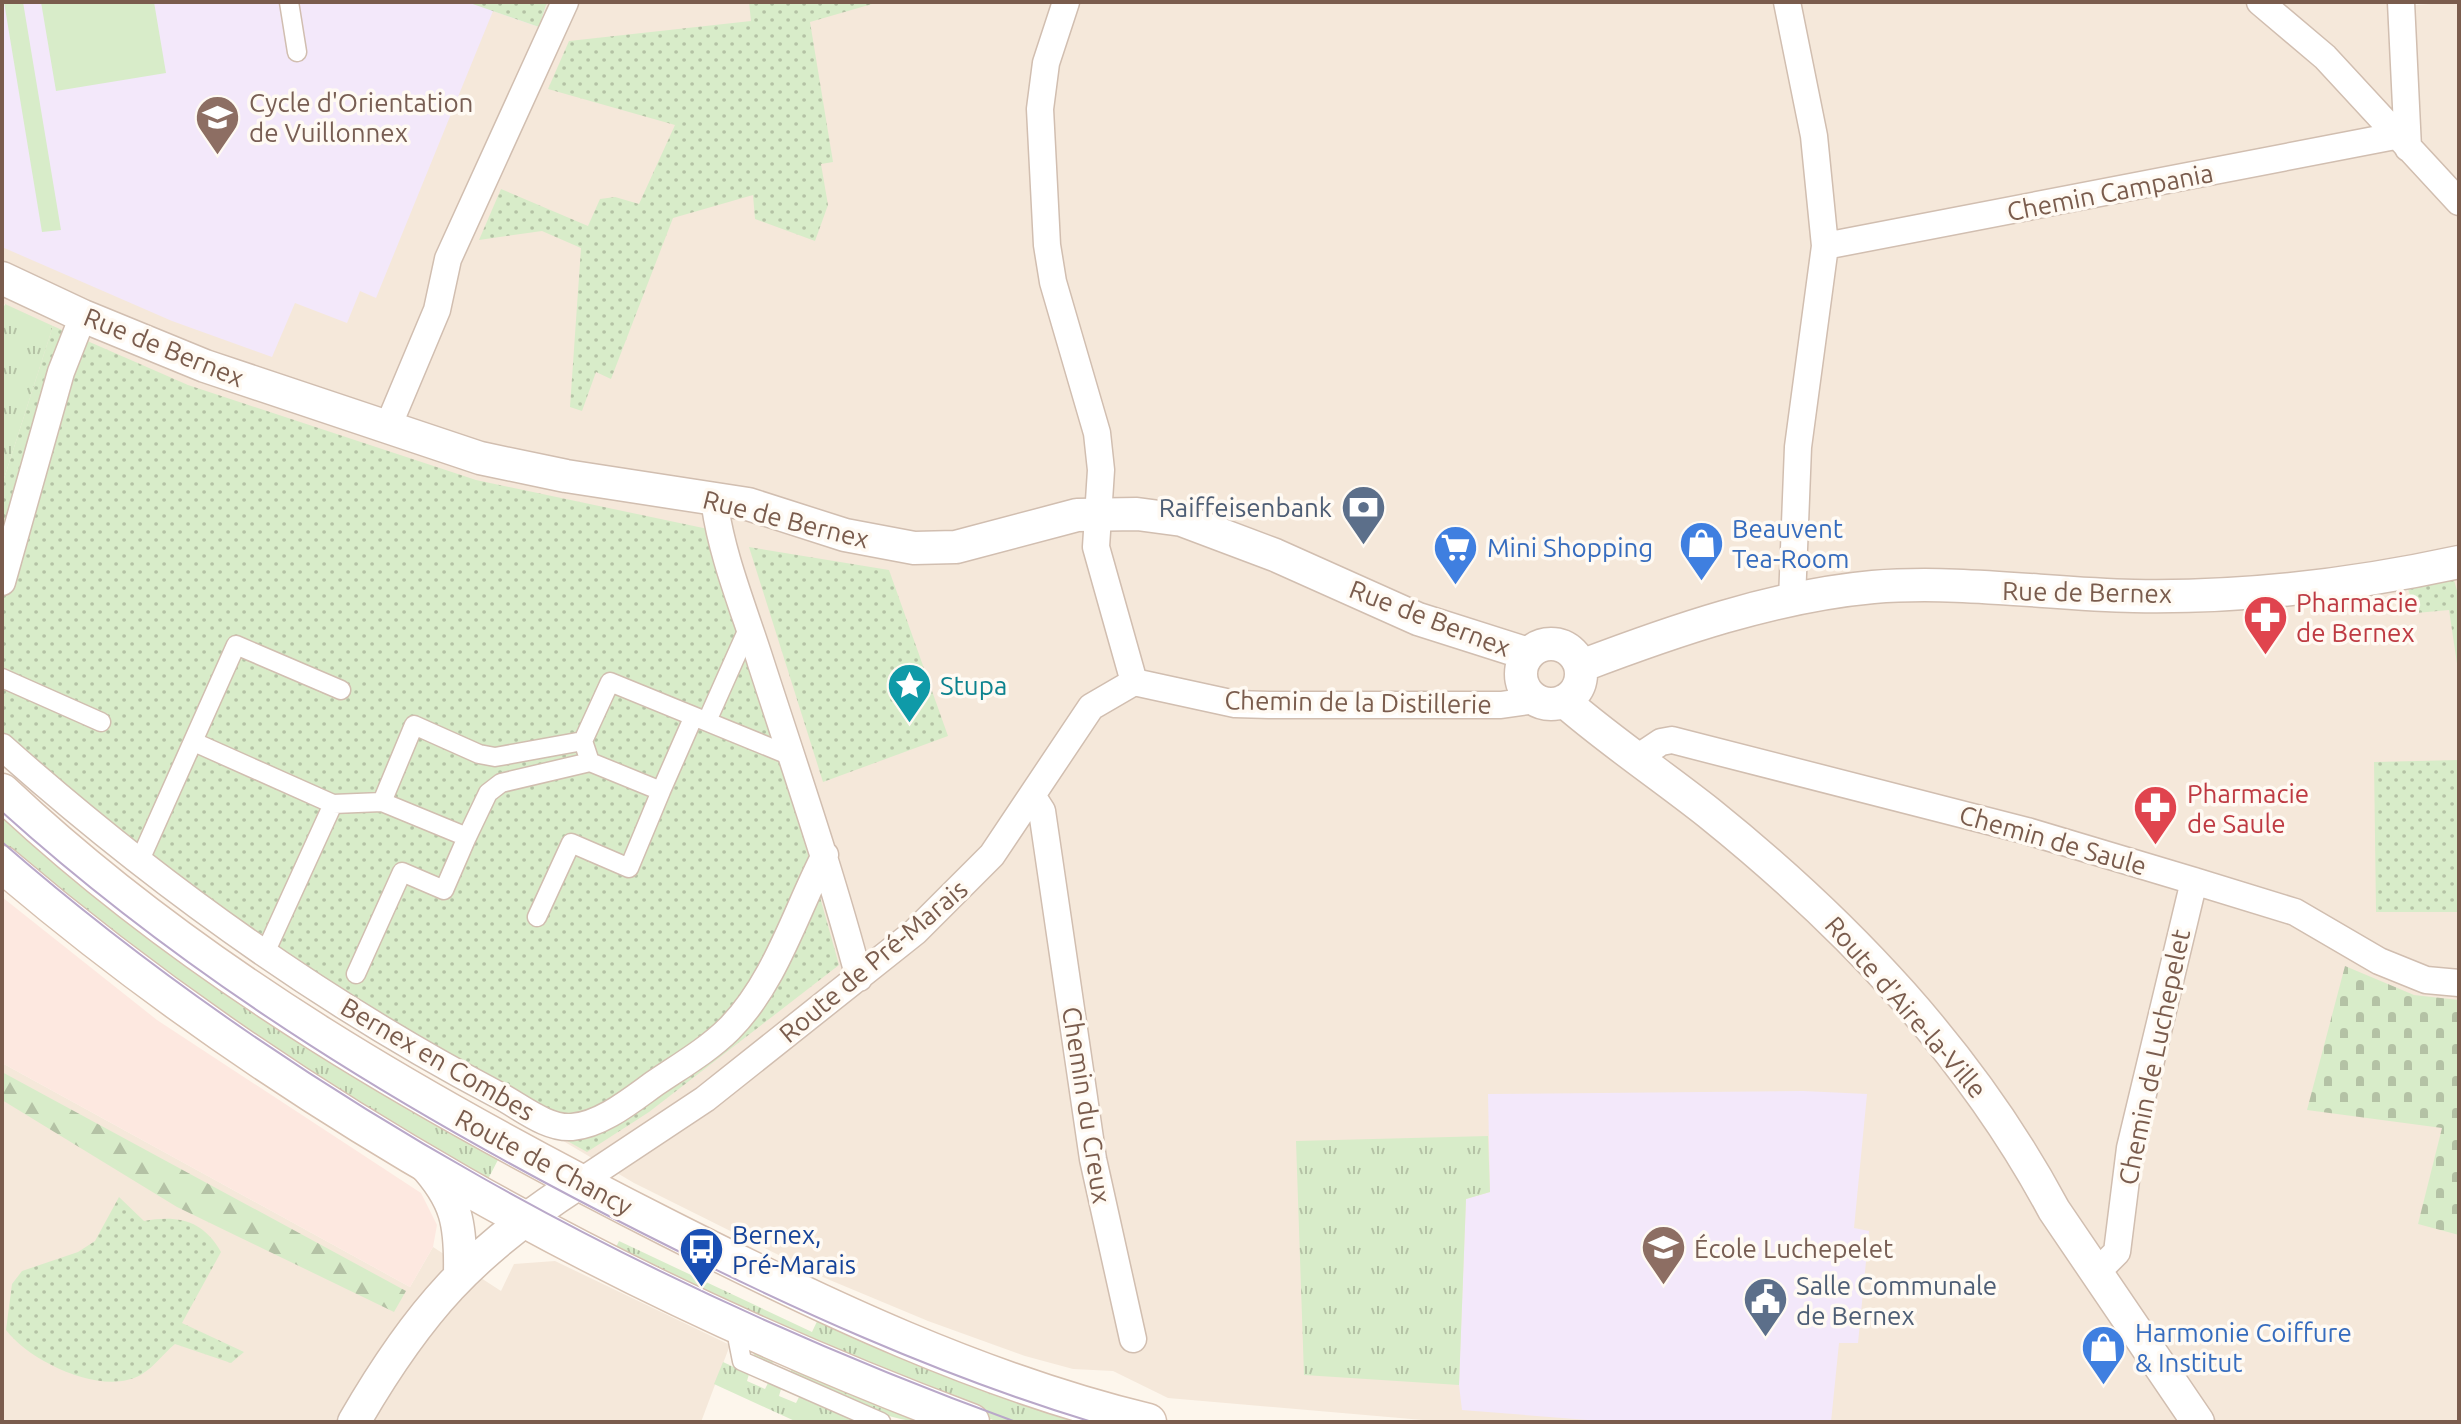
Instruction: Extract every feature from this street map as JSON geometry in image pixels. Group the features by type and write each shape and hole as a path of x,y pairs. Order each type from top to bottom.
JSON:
{"main road":[{"name":"Route de Chancy","path":"2,792 96,874 251,989 353,1056 580,1182 727,1258 903,1337 1069,1399 1148,1422"},
{"path":"2,864 123,963 222,1035 336,1109 418,1157 527,1219 776,1340 971,1422"}],"street":[{"path":"289,2 297,52"},
{"path":"387,429 437,310 448,259 565,2"},
{"path":"1066,2 1042,87 1040,155 1051,272 1101,452 1096,547 1134,682"},
{"path":"1787,2 1814,136 1825,246 1798,447 1792,600"},
{"path":"2260,2 2325,57 2459,202"},
{"path":"2401,2 2402,142"},
{"name":"Chemin Campania","path":"1825,246 2402,142"},
{"name":"Rue de Bernex","path":"2,278 83,316 205,366 387,429 518,467 764,508 871,542 922,548 956,547 1055,519 1097,513 1165,517 1202,526 1418,619 1528,654"},
{"path":"2,582 61,372 83,316"},
{"path":"714,499 717,524 748,629 825,855 859,978"},
{"name":"Rue de Bernex","path":"1581,666 1666,636 1792,600 1898,587 2136,596 2230,593 2362,580 2459,562"},
{"path":"537,917 571,843 629,868 661,791 748,629"},
{"path":"1554,644 1568,648 1581,666 1580,683 1550,701 1526,691 1521,679 1528,654 1540,646 1554,644"},
{"path":"140,860 236,645 341,690"},
{"path":"2,678 101,722"},
{"path":"590,762 583,741 610,682 791,756"},
{"name":"Chemin de la Distillerie","path":"1134,682 1235,704 1501,705 1550,701"},
{"name":"Route de Pré-Marais","path":"580,1182 668,1127 859,978 947,903 1008,833 1091,707 1134,682"},
{"name":"Route d'Aire-la-Ville","path":"1550,701 1637,758 1768,863 1867,954 1972,1077 2038,1175 2054,1210 2198,1422"},
{"path":"382,802 414,725 479,754 495,757 583,741"},
{"name":"Chemin de Saule","path":"1637,758 1666,740 1728,752 2027,831 2295,912 2379,961 2426,980 2459,983"},
{"path":"194,742 333,804 382,802 467,837"},
{"name":"Bernex en Combes","path":"2,747 140,860 265,953 416,1051 551,1124 572,1127 610,1114 729,1030 748,1007 774,963 825,855"},
{"path":"356,974 402,872 444,890 488,793 501,783 590,762 661,791"},
{"name":"Chemin du Creux","path":"1033,797 1042,811 1093,1159 1133,1339"},
{"path":"265,953 333,804"},
{"path":"1008,833 1050,870"},
{"name":"Chemin de Luchepelet","path":"2096,1273 2117,1252 2130,1148 2194,881"},
{"path":"418,1157 445,1187 459,1220 460,1273"},
{"path":"354,1422 377,1381 416,1325 460,1273 527,1219 580,1182"},
{"path":"738,1341 742,1361 881,1422"}],"shaded area":[{"path":"2,2 2401,2 2402,6 2459,2 2459,1422 1446,1422 1168,1398 1113,1371 1073,1369 1025,1356 928,1321 825,1278 634,1183 494,1100 490,1106 2,485 52,327 2,303"},
{"name":"Cycle d'Orientation de Vuillonnex","path":"2,2 547,2 539,27 493,11 376,298 360,291 347,323 295,303 272,357 172,321 2,247"},
{"path":"2,897 157,1020 421,1193 437,1225 433,1247 410,1287 2,1063"},
{"path":"2,1063 410,1287 433,1247 501,1291 514,1264 555,1261 730,1345 701,1422 2,1422"},
{"name":"École Luchepelet","path":"1803,1091 1867,1094 1854,1228 1869,1231 1858,1343 1839,1343 1831,1422 1613,1422 1462,1410 1459,1385 1466,1199 1490,1192 1488,1094"}],"green space":[{"path":"4,2 23,2 61,230 42,232"},
{"path":"41,2 154,2 166,73 56,91"},
{"path":"467,2 547,2 539,27"},
{"path":"749,2 879,2 810,22 833,162 821,164 828,205 815,241 755,219 753,195 673,218 611,379 596,372 582,411 570,407 581,248 542,231 479,240 501,189 588,226 600,199 615,197 639,204 675,125 548,89 569,41 751,21"},
{"path":"5,304 53,326 2,485 2,311"},
{"path":"53,326 188,385 476,480 708,529 787,779 839,965 649,1112 587,1152 494,1100 490,1106 366,1032 2,754 2,485"},
{"path":"749,547 889,570 948,736 823,782"},
{"path":"2454,580 2459,598 2459,677 2449,610 2416,613 2407,586"},
{"path":"2459,760 2459,912 2376,912 2374,762"},
{"path":"2,806 501,1154 486,1183 327,1090 2,850"},
{"path":"2345,966 2414,995 2459,1000 2459,1235 2418,1224 2442,1128 2307,1110"},
{"path":"2,1072 406,1291 394,1312 177,1207 2,1100"},
{"path":"1488,1136 1490,1192 1466,1199 1459,1385 1304,1375 1296,1141"},
{"path":"119,1197 144,1221 168,1219 188,1222 214,1241 221,1252 182,1323 244,1352 231,1363 175,1344 142,1374 108,1382 68,1373 49,1364 17,1342 6,1330 12,1284 22,1271 78,1252 95,1241"},
{"path":"619,1241 812,1332 821,1313 1109,1422 993,1420 927,1394 614,1251"},
{"path":"757,1348 927,1422 892,1417 857,1404 790,1372 793,1366 775,1358 772,1364 753,1356"},
{"path":"723,1362 749,1374 747,1381 765,1389 768,1383 781,1389 779,1396 796,1403 799,1397 857,1422 797,1422 714,1384"}],"tram line":[{"path":"2,812 151,935 229,991 390,1095 474,1143 644,1234 808,1313 977,1383 1092,1422"},
{"path":"2,842 114,934 232,1021 355,1102 482,1178 613,1247 746,1311 880,1370 1016,1422"}],"place":[{"name":"Cycle d'Orientation de Vuillonnex","path":"218,156"},
{"name":"Raiffeisenbank","path":"1363,546"},
{"name":"Beauvent Tea-Room","path":"1701,582"},
{"name":"Mini Shopping","path":"1456,586"},
{"name":"Pharmacie de Bernex","path":"2265,656"},
{"name":"Stupa","path":"909,724"},
{"name":"Pharmacie de Saule","path":"2156,847"},
{"name":"École Luchepelet","path":"1663,1287"},
{"name":"Bernex, Pré-Marais","path":"701,1288"},
{"name":"Salle Communale de Bernex","path":"1765,1339"},
{"name":"Harmonie Coiffure & Institut","path":"2104,1386"}]}
